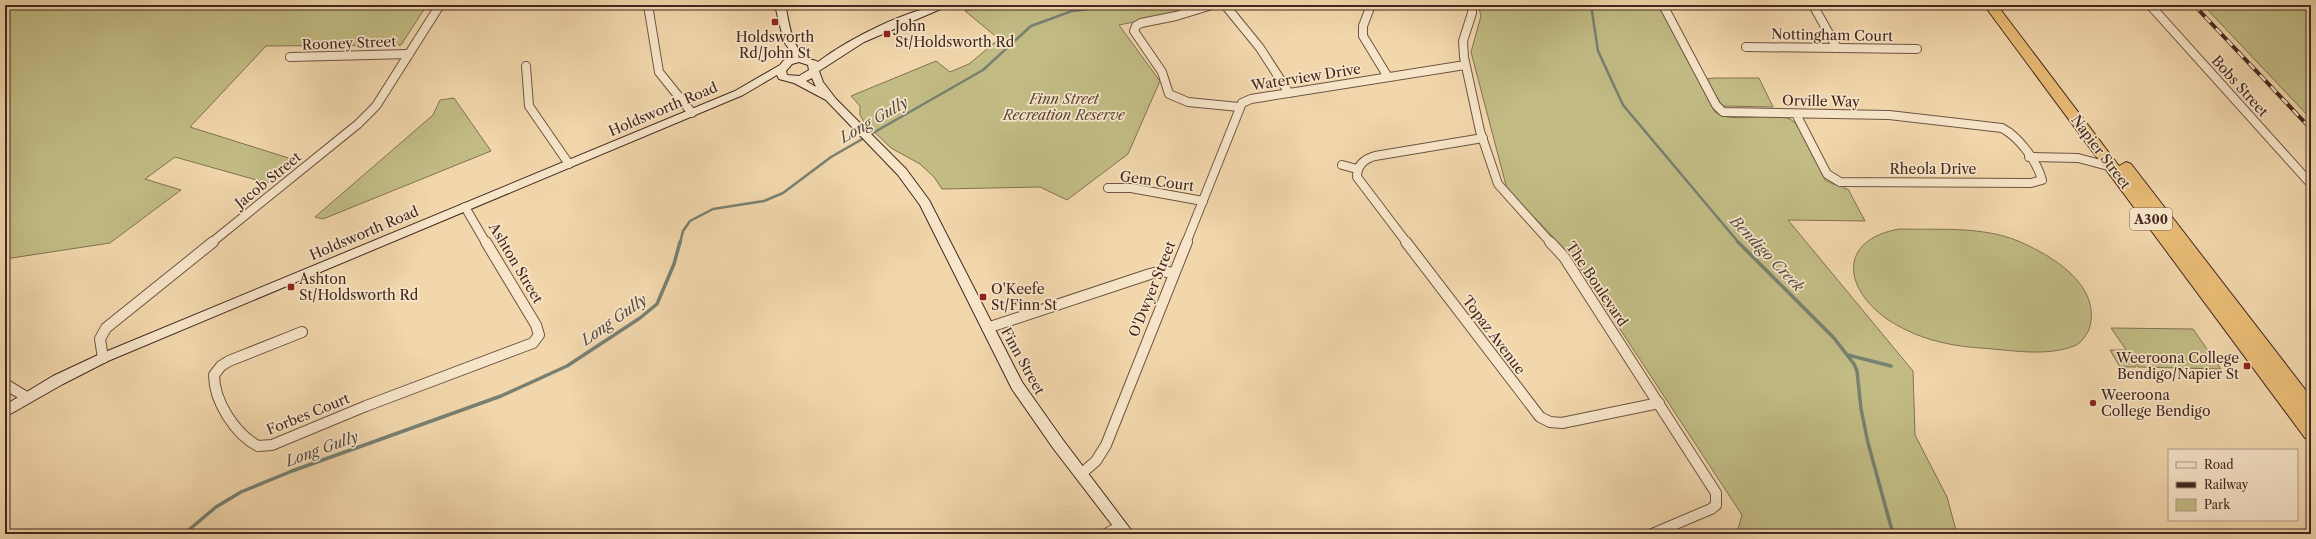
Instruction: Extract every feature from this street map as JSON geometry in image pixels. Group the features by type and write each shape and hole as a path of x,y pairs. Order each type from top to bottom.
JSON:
{"highway":[{"name":"Napier Street","path":"1990,5 2098,148 2116,163 2142,208 2311,433"},
{"name":"Napier Street","path":"2003,5 2116,163 2311,410"}],"main road":[{"path":"780,5 788,41 783,67 783,76 794,80"},
{"path":"805,60 860,41 945,5"},
{"name":"Finn Street","path":"788,41 796,54 813,63 818,82 832,101 906,178 925,203 1017,385 1081,474 1124,530"},
{"path":"815,70 834,55 860,41"},
{"name":"Holdsworth Road","path":"5,412 103,358 739,93 793,60 805,60"},
{"name":"Holdsworth Road","path":"739,93 808,77 815,70"},
{"name":"Finn Street","path":"794,80 832,101"}],"street":[{"name":"Jacob Street","path":"103,358 100,339 106,328 358,124 376,106 440,5"},
{"path":"648,5 659,72 692,113"},
{"name":"Waterview Drive","path":"1212,5 1176,16 1141,23 1136,26 1134,31 1165,77 1166,89 1170,95 1181,100 1202,104 1239,107 1249,99 1465,65"},
{"path":"1225,5 1260,48 1289,93"},
{"path":"1371,5 1363,26 1363,36 1388,76"},
{"name":"The Boulevard","path":"1472,5 1472,13 1463,46 1465,65 1483,138 1495,178 1501,190 1564,257 1716,493 1716,505 1705,512 1652,534"},
{"name":"Orville Way","path":"1663,5 1720,110 1731,114 1889,116 1997,127 2011,132 2029,157"},
{"path":"1812,5 1838,48"},
{"name":"Bobs Street","path":"2150,5 2311,184"},
{"name":"Nottingham Court","path":"1746,46 1917,48"},
{"name":"Rooney Street","path":"290,58 409,54"},
{"path":"526,66 529,106 569,164"},
{"name":"O'Dwyer Street","path":"1081,474 1096,461 1106,445 1239,107"},
{"name":"Rheola Drive","path":"1796,114 1827,174 1840,182 2040,182 2042,178 2041,175 2029,157"},
{"path":"1342,165 1358,169 1366,160 1375,156 1483,138"},
{"path":"2068,157 2087,154 2098,148"},
{"path":"2029,157 2068,157 2116,163"},
{"name":"Topaz Avenue","path":"1358,169 1357,177 1361,184 1540,417 1550,422 1562,422 1659,403"},
{"name":"Gem Court","path":"1108,188 1131,188 1203,201"},
{"name":"Ashton Street","path":"465,207 536,325 539,336"},
{"path":"987,328 1150,274 1162,271 1173,273"},
{"name":"Forbes Court","path":"302,332 229,361 218,369 214,375 214,382 225,412 252,442 260,447 279,442 366,406 522,349 533,343 539,336"},
{"path":"5,384 28,398"},
{"path":"1106,534 1124,530"}],"green space":[{"path":"5,5 427,5 401,45 266,46 190,127 295,160 267,183 175,157 145,179 181,190 110,243 5,259"},
{"name":"Finn Street Recreation Reserve","path":"989,5 1203,5 1175,14 1119,25 1160,81 1128,154 1067,200 1040,187 942,189 934,177 920,164 891,148 864,122 860,115 860,106 851,96 936,61 950,72 969,64 999,39 965,11"},
{"path":"1478,5 1659,5 1715,112 1723,116 1733,118 1778,116 1787,118 1794,122 1806,141 1825,180 1833,184 1843,185 1845,189 1848,189 1865,221 1788,220 1913,371 1915,435 1947,497 1957,534 1726,534 1738,529 1742,515 1574,259 1507,189 1471,52 1481,16"},
{"path":"2203,5 2209,5 2218,9 2226,7 2225,5 2311,5 2311,94 2309,92 2308,93 2311,97 2311,119"},
{"path":"1759,78 1773,107 1722,106 1706,79"},
{"path":"454,98 491,151 323,219 315,217 433,115 440,100"},
{"path":"1899,229 1960,230 1990,233 2018,241 2045,254 2070,273 2080,284 2088,297 2091,311 2090,326 2088,331 2077,345 2052,351 2028,352 1969,347 1944,343 1920,336 1898,326 1872,307 1855,280 1854,266 1857,254 1865,243 1879,235"},
{"path":"2111,328 2193,329 2221,369 2138,367"},
{"path":"2110,350 2125,350 2136,367 2120,367"}],"waterway":[{"name":"Long Gully","path":"680,243 683,231 690,221 713,209 764,201 783,193 831,157 983,70 1031,26 1072,11 1126,5"},
{"name":"Bendigo Creek","path":"1591,5 1598,51 1623,105 1739,243"},
{"name":"Long Gully","path":"184,534 216,507 241,492 292,471 501,396 567,366 640,318 657,304 674,264 680,242"},
{"name":"Bendigo Creek","path":"1739,243 1834,338 1854,364 1857,371 1861,409 1868,443 1893,534"},
{"path":"1848,355 1891,366"}],"railway":[{"path":"2194,5 2311,129"}],"place":[{"name":"Holdsworth Rd/John St","path":"775,22"},
{"name":"John St/Holdsworth Rd","path":"887,34"},
{"name":"Ashton St/Holdsworth Rd","path":"291,287"},
{"name":"O'Keefe St/Finn St","path":"983,297"},
{"name":"Weeroona College Bendigo/Napier St","path":"2247,366"},
{"name":"Weeroona College Bendigo","path":"2093,403"}]}
